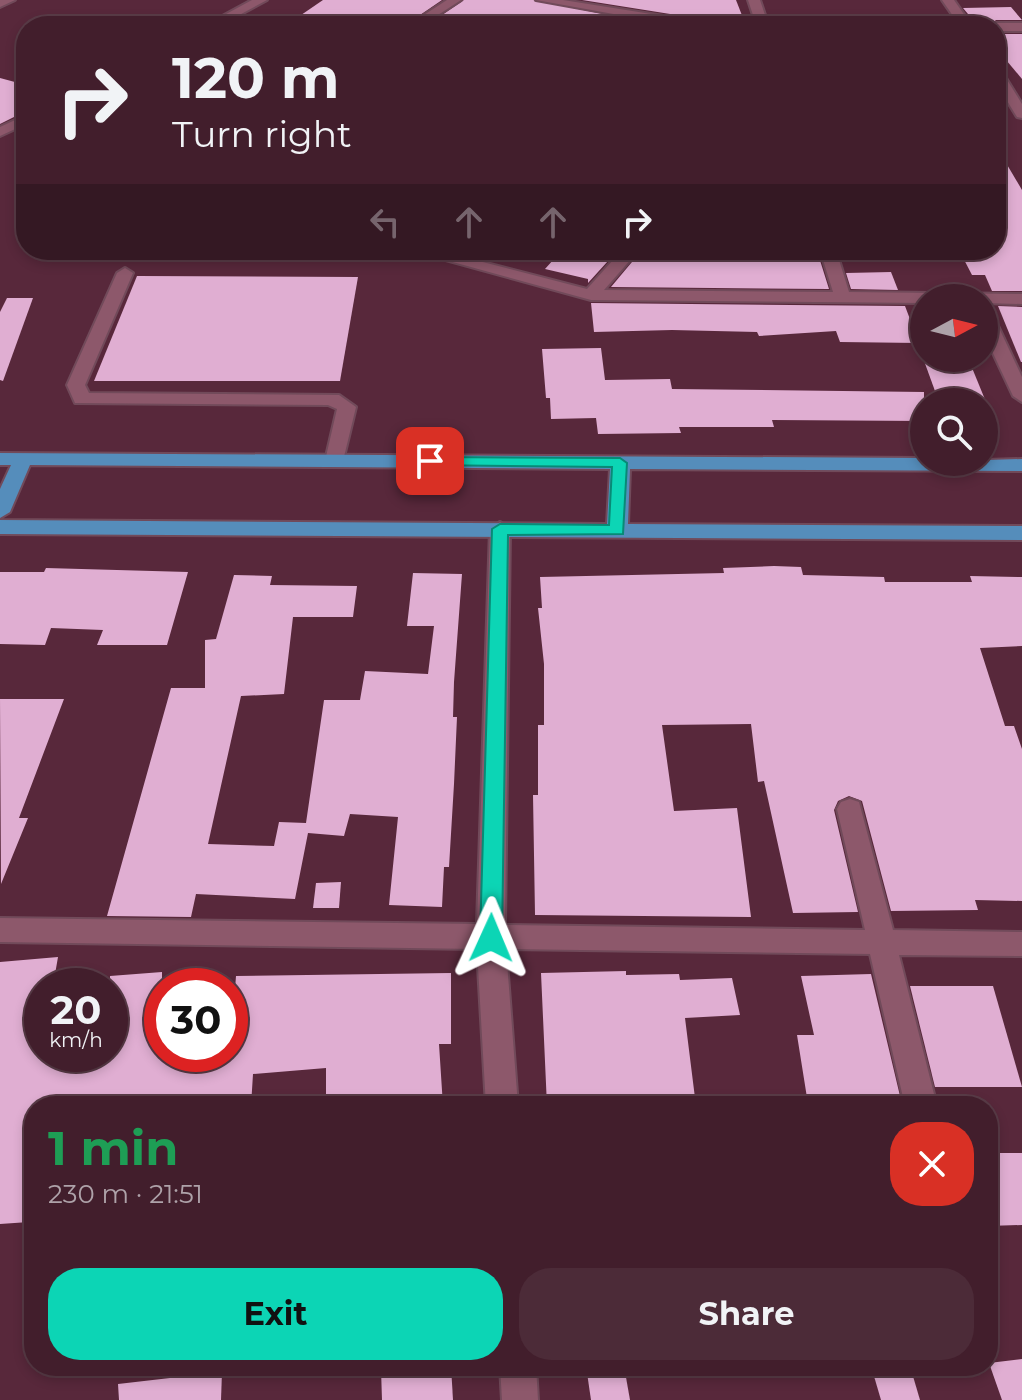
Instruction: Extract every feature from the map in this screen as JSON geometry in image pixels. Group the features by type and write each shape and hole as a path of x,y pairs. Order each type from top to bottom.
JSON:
{"main road":[{"path":"0,459 1022,465"},
{"path":"0,512 23,459"},
{"path":"617,530 620,463"},
{"path":"0,527 1022,533"}],"street":[{"path":"0,4 9,0"},
{"path":"230,16 261,0"},
{"path":"429,16 455,0"},
{"path":"542,0 635,16"},
{"path":"618,16 638,0"},
{"path":"1006,89 1022,114"},
{"path":"456,260 591,295 910,296"},
{"path":"591,295 622,260"},
{"path":"831,260 842,295"},
{"path":"125,273 76,385 82,399 332,399 347,407 335,461"},
{"path":"998,298 1022,299"},
{"path":"998,345 1022,396"},
{"path":"500,529 491,938 501,1096"},
{"path":"850,809 919,1096"},
{"path":"0,930 1022,944"},
{"path":"519,1376 520,1400"}],"building":[{"path":"323,0 442,0 419,16 300,16"},
{"path":"464,0 533,0 613,16 441,16"},
{"path":"582,0 736,0 742,16 683,16"},
{"path":"1011,7 1022,20 1006,20 1006,16 970,16 963,8"},
{"path":"1006,34 1022,34 1022,79 1006,60"},
{"path":"0,78 16,82 16,116 0,124"},
{"path":"1006,163 1022,190 1022,291 998,291 998,284 989,284 985,275 972,275 964,260 1006,260"},
{"path":"553,260 609,260 588,283 588,279 545,269"},
{"path":"634,260 820,260 829,289 611,287"},
{"path":"891,272 898,290 851,289 846,273"},
{"path":"137,276 358,277 340,381 94,381"},
{"path":"7,298 33,298 3,381 0,380 0,312"},
{"path":"591,303 905,306 910,319 910,343 840,342 836,331 759,336 757,332 594,332"},
{"path":"998,306 1022,307 1021,362"},
{"path":"601,348 605,380 670,379 672,389 910,392 910,421 772,420 774,427 679,427 681,433 598,434 596,418 551,419 542,349"},
{"path":"928,372 974,372 980,388 934,388"},
{"path":"801,567 803,575 884,577 885,582 972,582 970,576 1022,577 1022,646 980,648 1005,726 1014,726 1022,749 1022,901 975,900 978,910 891,911 862,801 849,796 838,801 834,810 858,912 793,913 764,781 758,782 751,724 662,725 674,811 737,808 751,917 535,915 533,795 538,795 538,725 544,725 544,664 538,608 542,608 540,577 724,573 723,568"},
{"path":"46,568 188,572 167,645 97,645 103,630 51,628 45,645 0,644 0,572 44,572"},
{"path":"413,573 462,574 454,682 453,717 457,717 454,784 449,867 444,867 442,907 389,905 398,817 350,814 344,836 308,833 295,899 196,894 191,917 107,916 171,688 205,688 205,640 216,639 234,575 272,576 270,585 357,586 353,617 293,617 284,694 241,696 208,844 274,846 279,822 306,823 324,700 360,700 365,671 428,674 434,626 407,626"},
{"path":"0,699 64,699 19,818 28,818 1,884"},
{"path":"341,882 339,908 313,908 316,883"},
{"path":"58,957 56,968 24,968 24,1072 128,1072 128,975 144,973 144,1072 248,1072 248,976 451,973 451,1044 439,1044 442,1096 326,1096 326,1068 253,1074 252,1096 24,1096 24,1222 0,1224 0,962"},
{"path":"626,971 626,975 679,974 680,980 732,978 740,1015 685,1018 695,1096 547,1096 541,973"},
{"path":"871,974 900,1096 807,1096 797,1035 814,1035 801,976"},
{"path":"910,986 993,986 1022,1087 935,1087"},
{"path":"998,1153 1022,1153 1022,1225 998,1226"},
{"path":"1022,1359 1022,1400 1002,1400 994,1376 998,1376 998,1362"},
{"path":"187,1376 222,1376 221,1400 119,1400 118,1384"},
{"path":"381,1376 452,1376 453,1400 382,1400"},
{"path":"587,1376 626,1376 630,1400 591,1400"},
{"path":"874,1376 913,1376 920,1400 881,1400"}],"route":[{"path":"430,461 620,463 617,530 500,529 491,938"}]}
